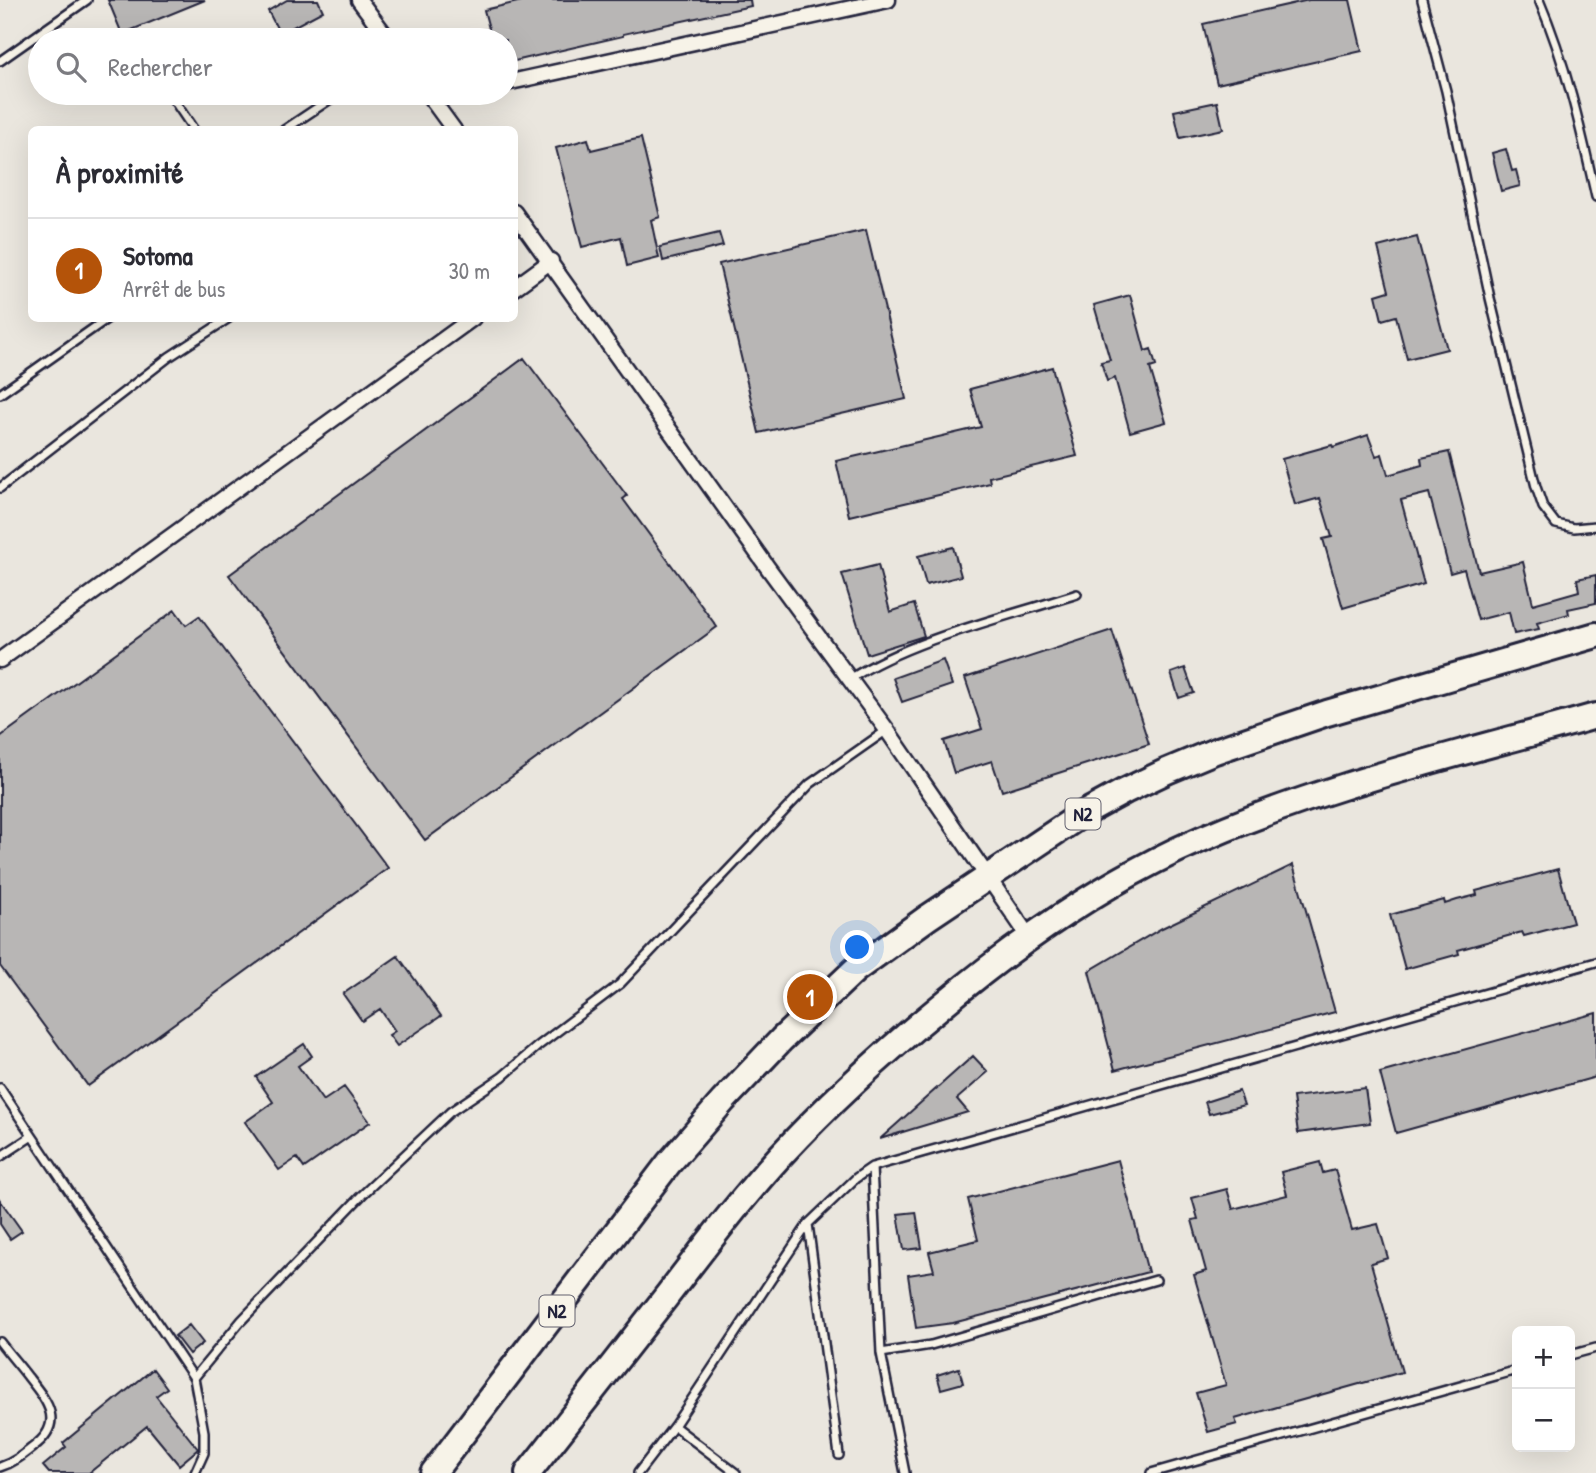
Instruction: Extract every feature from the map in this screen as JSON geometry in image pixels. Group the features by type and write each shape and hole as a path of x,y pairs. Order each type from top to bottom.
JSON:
{"highway":[{"name":"N2","path":"433,1473 669,1163 782,1039 855,970 986,876 1125,790 1215,751 1327,713 1596,635"},
{"path":"528,1473 725,1221 781,1156 868,1068 987,968 1029,937 1121,879 1177,850 1233,826 1369,779 1596,716"}],"street":[{"path":"359,0 379,28"},
{"path":"518,80 888,0"},
{"path":"436,105 451,126"},
{"path":"518,217 887,730 1029,937"},
{"path":"518,285 551,261"},
{"path":"0,660 467,322"}],"lane":[{"path":"47,28 87,0"},
{"path":"1422,0 1446,91 1490,298 1536,486 1543,507 1556,524 1574,528 1596,526"},
{"path":"1539,0 1555,37 1596,197"},
{"path":"0,61 28,41"},
{"path":"177,105 191,126"},
{"path":"290,126 322,105"},
{"path":"0,394 102,322"},
{"path":"0,488 169,357 223,322"},
{"path":"850,679 882,661 934,640 1077,594"},
{"path":"194,1378 241,1321 362,1195 450,1112 502,1077 620,984 810,784 887,730"},
{"path":"638,1473 674,1426 808,1224 842,1190 872,1167 1596,962"},
{"path":"0,1088 194,1378 204,1432 204,1453 195,1473"},
{"path":"0,1157 32,1136"},
{"path":"872,1167 881,1353 905,1473"},
{"path":"808,1224 839,1455"},
{"path":"881,1353 931,1345 1156,1280"},
{"path":"0,1342 46,1400 51,1412 49,1431 42,1441 8,1465 0,1466"},
{"path":"1575,1354 1596,1348"},
{"path":"1152,1473 1512,1371"},
{"path":"674,1426 736,1473"}],"building":[{"path":"108,0 205,0 137,28 120,28"},
{"path":"287,0 318,0 323,11 291,28 277,28 268,11"},
{"path":"526,0 750,0 751,6 518,60 518,28 489,28 484,10"},
{"path":"1309,0 1350,0 1362,51 1217,84 1203,24"},
{"path":"1217,102 1223,129 1180,138 1174,111"},
{"path":"641,138 660,217 651,220 659,258 627,266 621,237 582,247 556,148 588,139 591,150"},
{"path":"1506,149 1512,171 1516,170 1520,186 1501,191 1492,153"},
{"path":"866,230 906,399 759,433 719,264"},
{"path":"719,233 723,246 663,261 660,247"},
{"path":"1417,237 1447,349 1407,359 1396,316 1382,320 1376,295 1389,291 1378,247"},
{"path":"1130,295 1145,351 1151,349 1156,366 1150,368 1166,422 1130,432 1115,378 1107,381 1101,362 1110,360 1094,305"},
{"path":"524,358 627,496 623,499 717,627 425,840 229,575"},
{"path":"1052,367 1077,456 989,477 990,483 849,516 836,461 981,427 970,389"},
{"path":"1368,435 1376,456 1382,454 1388,475 1422,465 1421,458 1449,452 1479,572 1523,562 1533,604 1579,591 1577,579 1596,575 1596,603 1568,609 1569,614 1537,623 1539,629 1514,634 1509,612 1478,620 1464,569 1450,573 1429,493 1401,500 1424,584 1343,608 1323,539 1332,537 1320,498 1295,505 1282,459 1332,445 1333,447"},
{"path":"953,547 961,576 926,585 918,556"},
{"path":"878,565 890,612 914,604 924,636 867,654 842,574"},
{"path":"175,610 186,625 199,616 388,868 88,1086 0,966 0,737"},
{"path":"1112,630 1149,744 1002,791 992,761 954,773 944,741 982,729 965,678"},
{"path":"943,660 952,685 902,702 893,678"},
{"path":"1185,668 1194,693 1179,698 1171,673"},
{"path":"1293,865 1335,1012 1115,1070 1089,971 1162,928"},
{"path":"1558,869 1573,923 1524,936 1522,932 1458,950 1459,954 1405,969 1390,915 1444,900 1445,904 1477,895 1476,891"},
{"path":"398,956 441,1016 397,1046 389,1035 395,1031 380,1009 362,1021 343,994"},
{"path":"1596,1013 1596,1077 1396,1133 1380,1073"},
{"path":"304,1044 312,1056 298,1066 323,1101 344,1087 370,1122 304,1168 297,1158 279,1170 245,1122 273,1102 256,1077"},
{"path":"973,1056 988,1072 957,1099 968,1112 880,1139"},
{"path":"1365,1088 1370,1123 1298,1133 1293,1097"},
{"path":"1239,1091 1244,1105 1209,1114 1205,1102"},
{"path":"1118,1160 1148,1272 953,1323 916,1328 908,1275 934,1271 929,1252 978,1240 968,1199"},
{"path":"1320,1162 1323,1173 1335,1170 1352,1230 1378,1224 1388,1258 1371,1263 1402,1372 1235,1419 1237,1424 1208,1432 1196,1393 1226,1385 1194,1275 1206,1271 1192,1220 1198,1219 1192,1198 1227,1189 1233,1209 1287,1195 1281,1172"},
{"path":"0,1200 22,1231 10,1239 0,1224"},
{"path":"916,1212 922,1248 904,1250 898,1214"},
{"path":"189,1325 203,1343 189,1354 175,1336"},
{"path":"959,1368 963,1383 941,1389 937,1375"},
{"path":"153,1369 167,1388 156,1396 198,1449 179,1465 147,1426 89,1473 49,1473 43,1466 66,1447 63,1443"}],"place":[{"name":"Sotoma","path":"810,997"}]}
